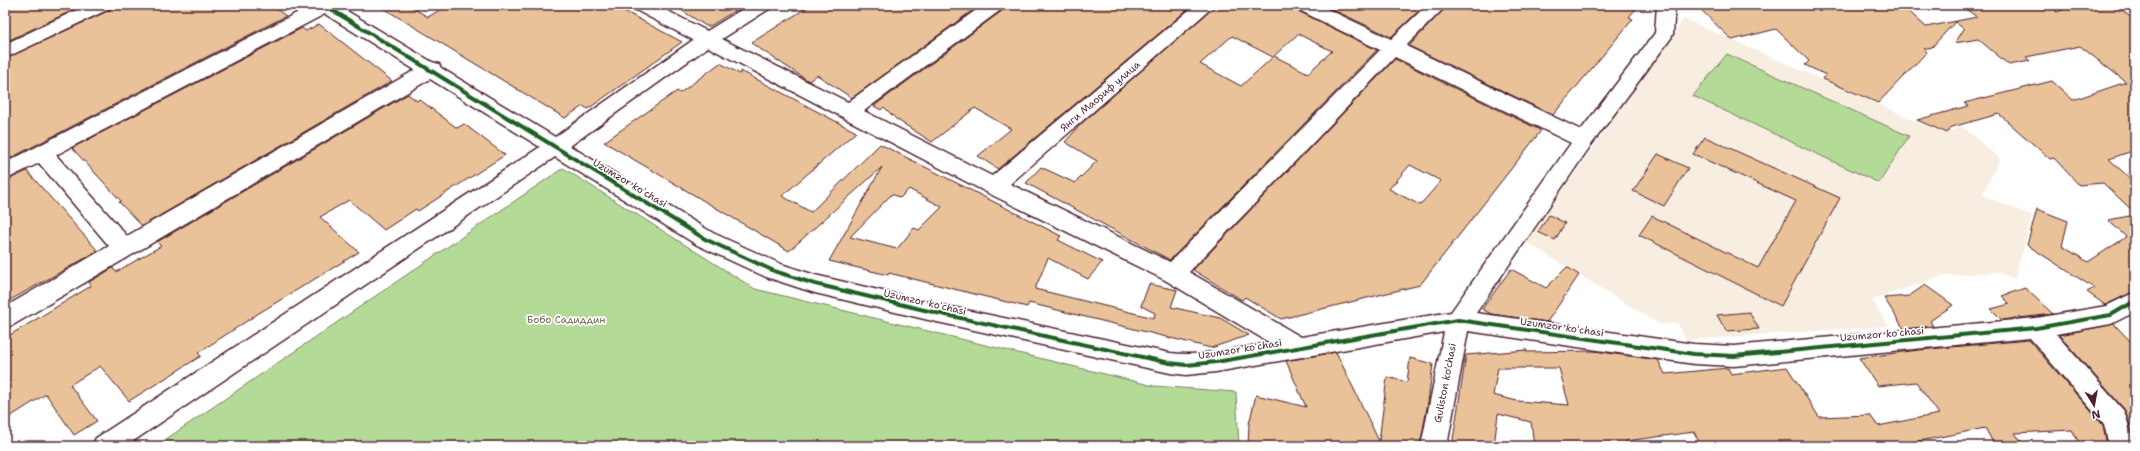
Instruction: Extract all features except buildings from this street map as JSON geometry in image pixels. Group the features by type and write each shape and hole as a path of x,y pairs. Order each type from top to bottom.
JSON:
{"street":[{"path":"5,52 102,5"},
{"path":"5,172 326,5"},
{"name":"Uzumzor koʻchasi","path":"326,5 705,239 774,271 815,284 936,313 1170,363 1186,364 1216,362 1458,320 1694,354 1734,356 2036,328 2111,315 2135,301"},
{"path":"641,5 706,40 850,111 994,186 1173,274 1297,347"},
{"path":"105,446 555,147 706,40 762,5"},
{"path":"850,111 995,5"},
{"name":"Янги Маориф улица","path":"994,186 1206,5"},
{"path":"1304,5 1392,49 1584,140"},
{"path":"1173,274 1392,49 1438,5"},
{"path":"1458,320 1584,140 1664,34 1666,5"},
{"path":"5,318 432,70"},
{"path":"42,153 124,248"},
{"name":"Guliston ko'chasi","path":"1434,446 1436,429 1458,320"},
{"path":"2036,328 2115,419 2122,446"}],"shaded area":[{"path":"1684,19 1946,134 1962,126 2000,159 1982,195 2032,216 2015,279 1997,272 1942,276 1872,300 1888,326 1686,340 1677,323 1659,324 1526,242"}],"green space":[{"path":"1727,54 1909,136 1879,183 1693,96"},
{"name":"Бобо Садиддин","path":"563,168 755,289 1154,386 1236,392 1239,446 156,446"}],"cycle path":[{"path":"324,5 705,239 774,271 815,284 937,313 1170,363 1186,365 1216,362 1458,320 1694,354 1734,356 2036,328 2111,315 2135,301"}]}
